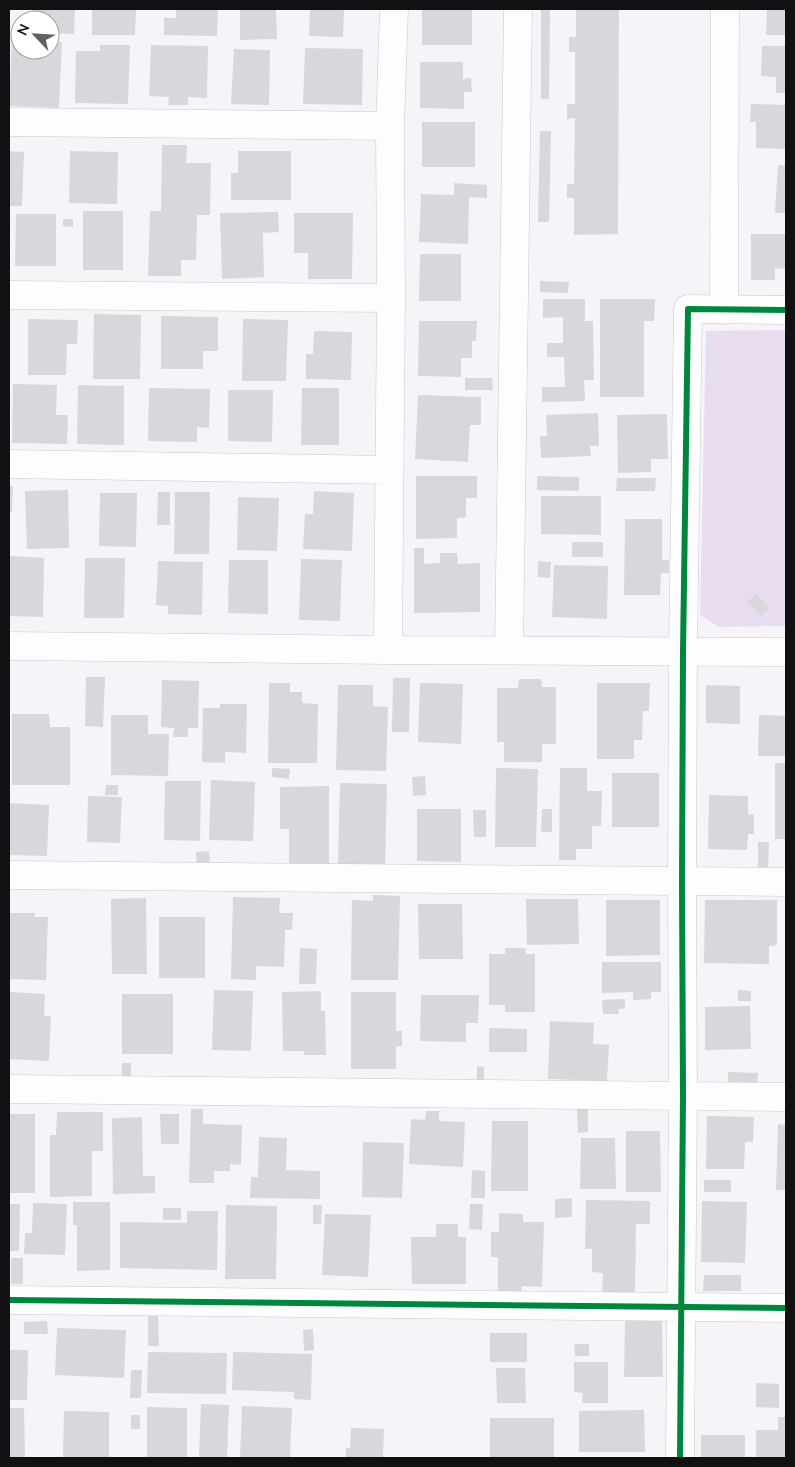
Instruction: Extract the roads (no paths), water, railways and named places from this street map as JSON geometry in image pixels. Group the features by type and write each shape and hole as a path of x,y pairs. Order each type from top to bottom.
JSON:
{"street":[{"path":"388,650 391,298 390,126 394,9"},
{"path":"509,650 518,9"},
{"path":"724,310 725,9"},
{"path":"9,122 390,126"},
{"path":"9,296 391,298"},
{"path":"680,1458 683,1095 683,651 688,309 786,310"},
{"path":"9,464 389,470"},
{"path":"9,646 786,652"},
{"path":"9,875 786,882"},
{"path":"9,1089 786,1097"},
{"path":"9,1300 786,1308"}]}
